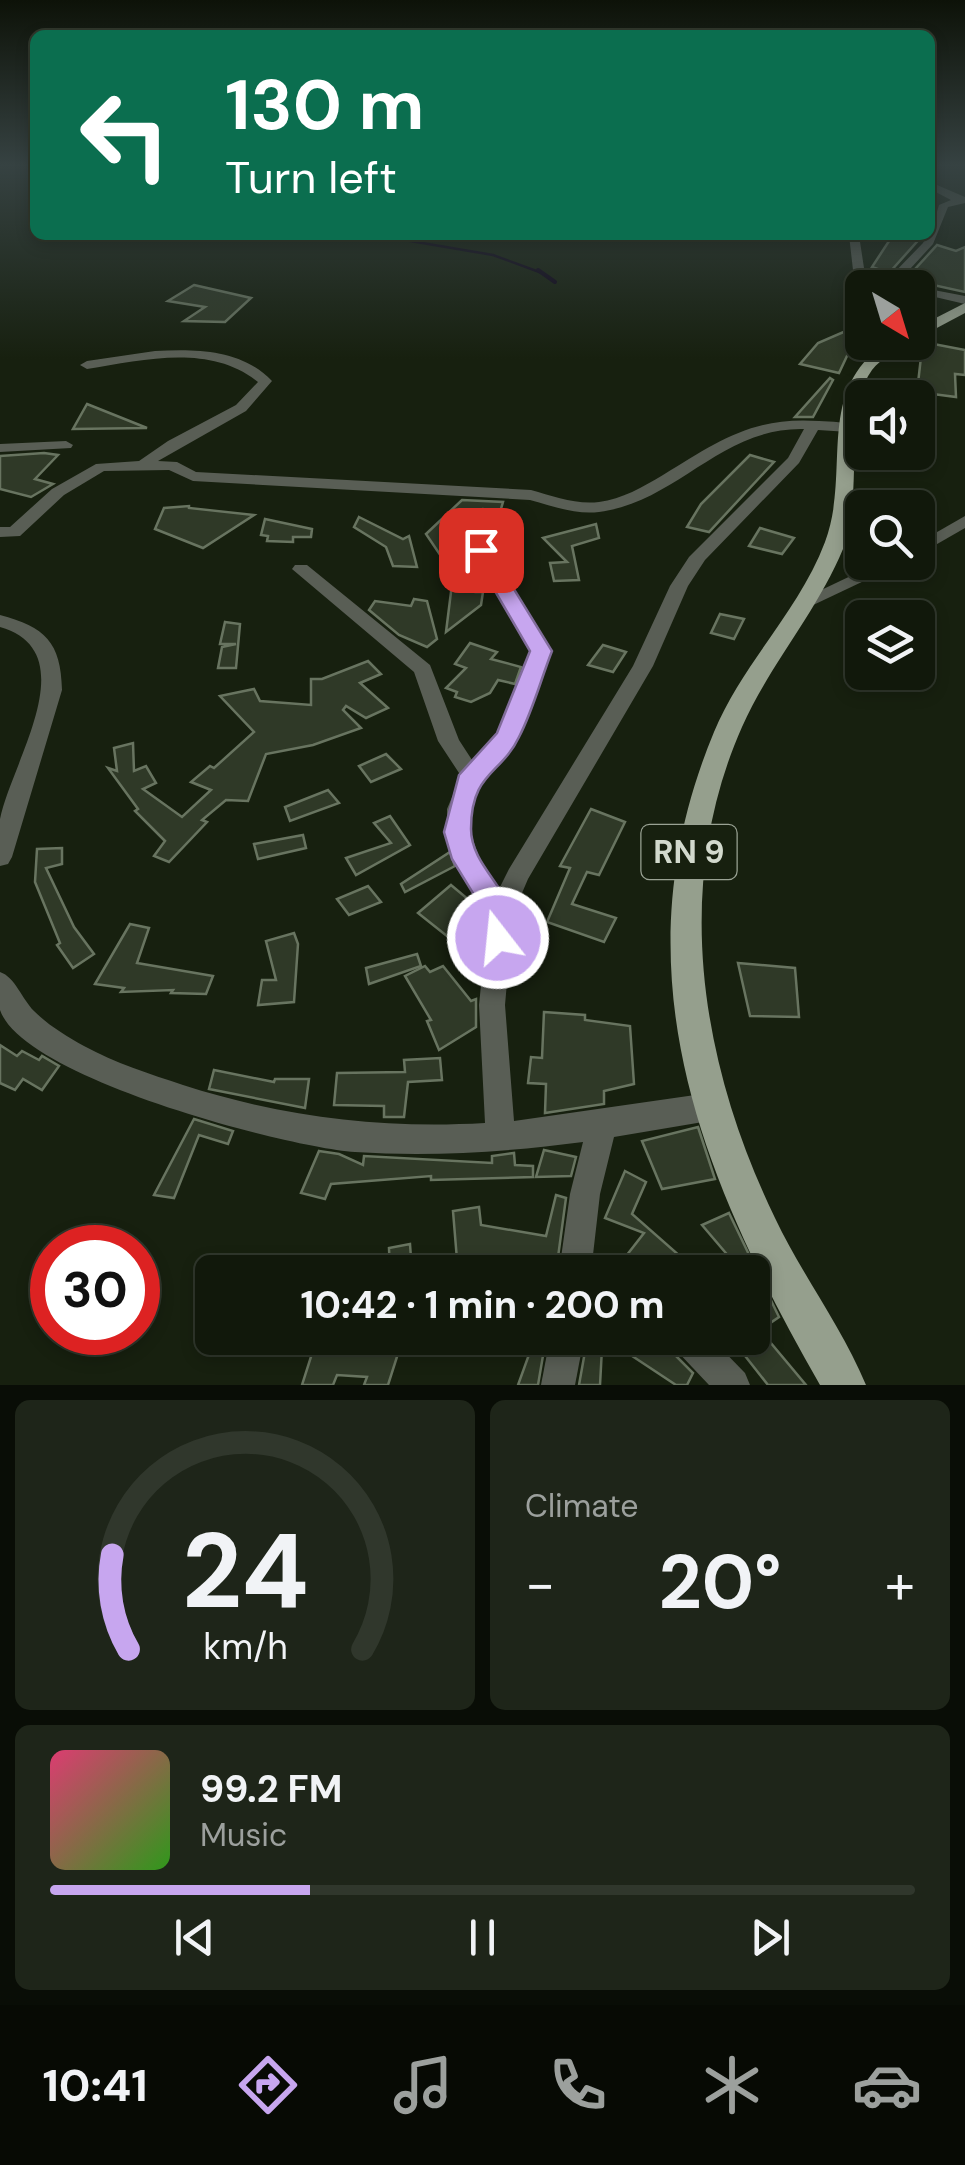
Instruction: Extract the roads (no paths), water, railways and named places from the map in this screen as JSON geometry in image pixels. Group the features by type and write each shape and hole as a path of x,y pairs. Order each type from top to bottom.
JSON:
{"main road":[{"path":"935,323 965,304"},
{"name":"RN 9","path":"860,380 864,369 876,360"},
{"name":"RN 9","path":"844,1385 776,1266 738,1187 709,1106 684,951 683,896 691,840 727,730 835,545 843,520 848,470"}],"street":[{"path":"855,240 859,270"},
{"path":"902,270 930,240"},
{"path":"935,295 965,304"},
{"path":"87,365 168,353 201,354 254,369 264,381 259,391 230,414 159,450 143,466"},
{"path":"500,1134 492,1005 501,914 537,838 644,666 679,586 698,557 794,460 813,426"},
{"path":"0,532 14,532 58,492 101,468 172,465 193,476 531,495 571,506 598,507 621,502 736,436 760,428 845,428"},
{"path":"0,448 66,445"},
{"path":"935,540 965,521"},
{"path":"481,550 541,651 507,737 471,775 458,832 465,859 501,914"},
{"path":"302,569 423,669 449,741 471,775"},
{"path":"803,602 854,580"},
{"path":"0,621 22,626 42,641 53,661 52,690 0,857"},
{"path":"0,983 3,992 41,1034 84,1063 224,1110 299,1130 372,1137 500,1134 602,1126 709,1106"},
{"path":"581,1255 585,1194 602,1126"},
{"path":"558,1385 564,1355"},
{"path":"705,1355 734,1385"}],"waterway":[{"path":"404,240 493,255 542,273"},
{"path":"538,270 555,282"}]}
